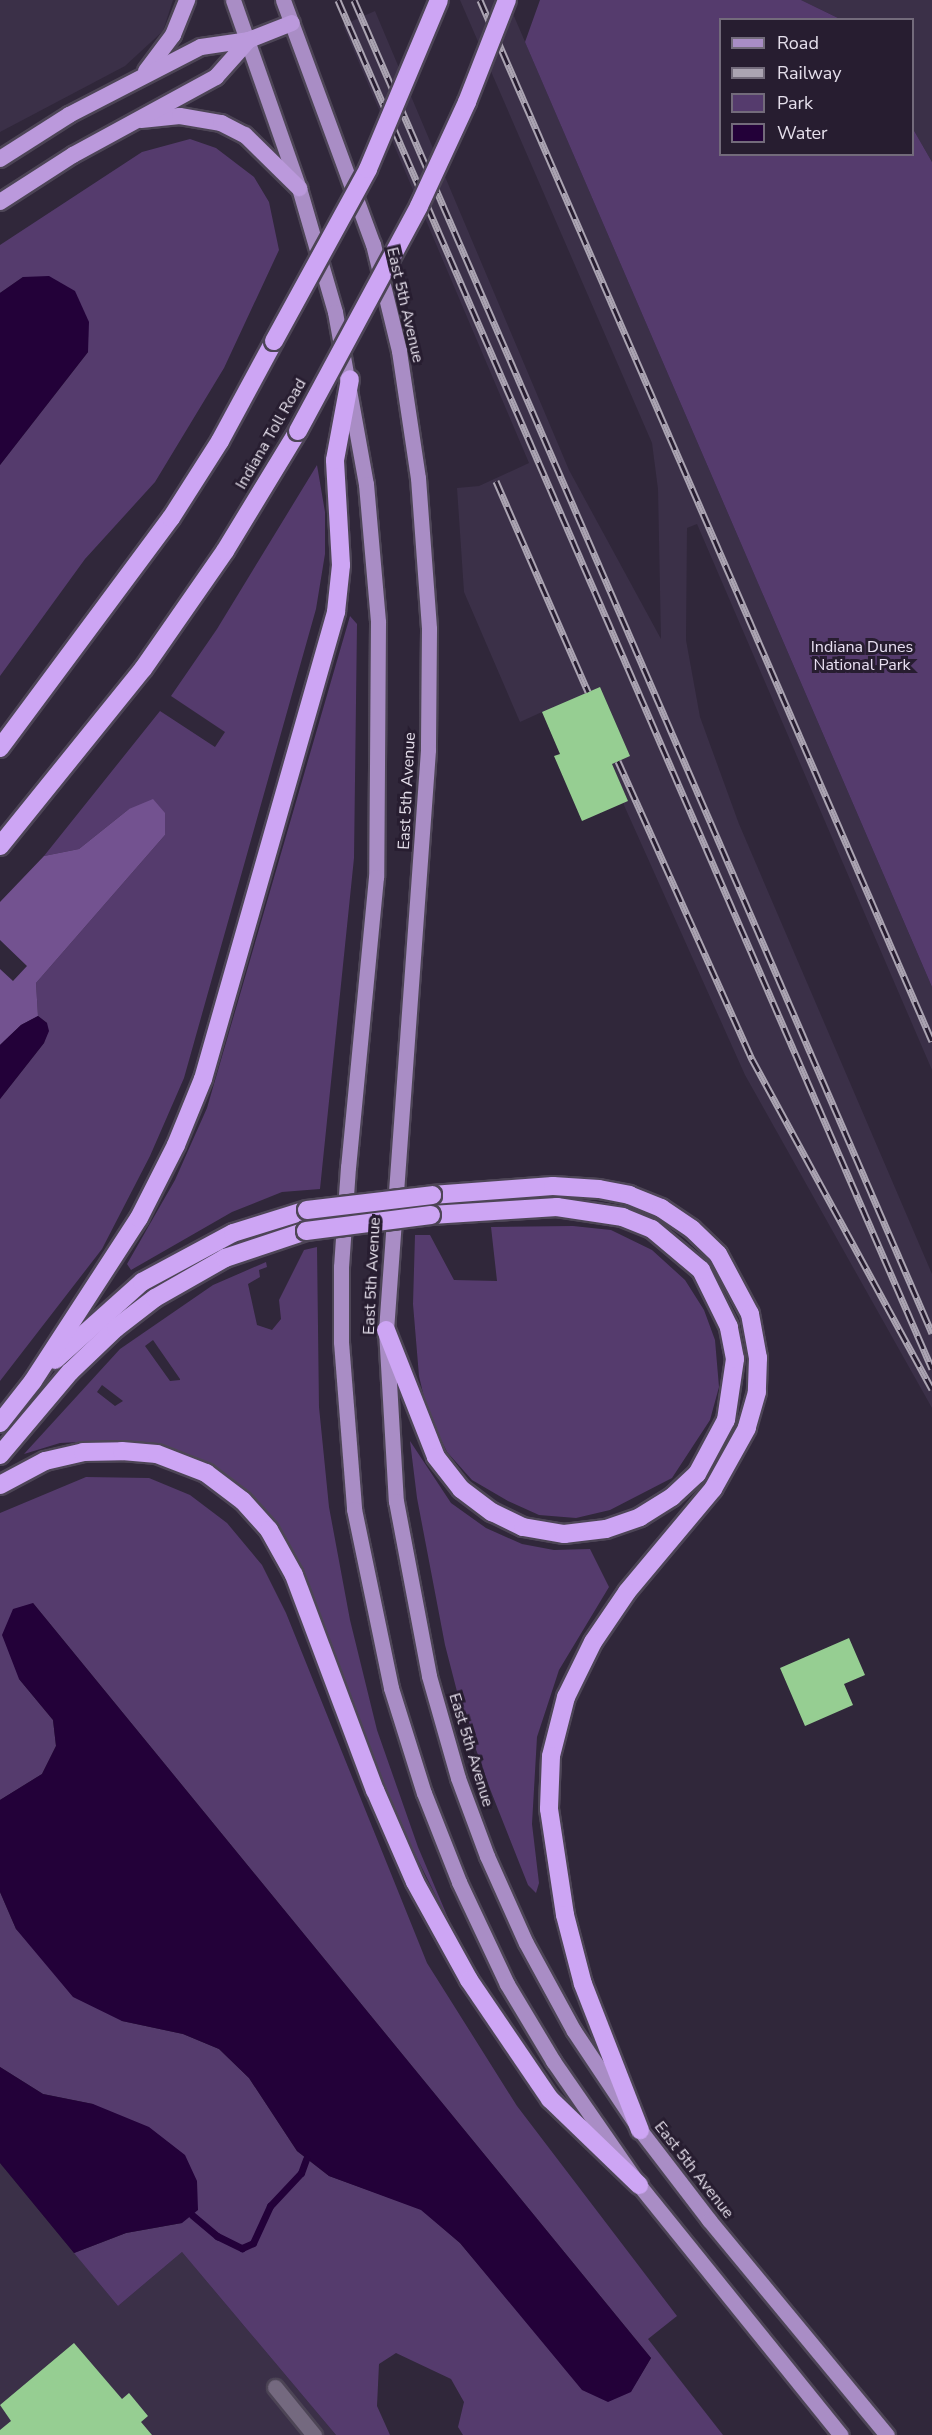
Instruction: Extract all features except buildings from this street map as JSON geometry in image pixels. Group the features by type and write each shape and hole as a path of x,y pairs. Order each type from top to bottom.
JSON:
{"highway":[{"path":"143,75 173,35 187,0"},
{"path":"0,748 171,518 220,441 368,169 439,0"},
{"name":"Indiana Toll Road","path":"0,846 144,669 225,551 298,431 419,206 467,102 507,0"},
{"path":"0,159 143,75 201,47 249,40 292,23"},
{"path":"0,202 134,121 216,77 249,40"},
{"path":"134,121 180,116 221,123 245,135 300,188"},
{"path":"0,1423 33,1382 139,1218 176,1145 218,1034 336,612 341,516 335,460 350,379"},
{"path":"33,1382 87,1328 142,1282 233,1233 307,1210 432,1195 553,1186 629,1195 661,1208 692,1229 718,1254 750,1314 758,1358 757,1392 747,1428 713,1489 627,1592 593,1642 566,1697 551,1756 552,1838 565,1915 583,1984 640,2130"},
{"path":"0,1455 70,1372 116,1328 155,1298 234,1254 306,1231 431,1215 557,1207 623,1217 652,1229 701,1270 729,1327 735,1359 726,1420 696,1474 672,1497 640,1517 606,1529 564,1534 524,1527 492,1512 461,1488 436,1457 386,1330"},
{"path":"0,1485 45,1461 83,1452 157,1454 206,1473 243,1501 269,1530 294,1575 375,1790 415,1882 469,1980 550,2099 639,2185"}],"main road":[{"name":"East 5th Avenue","path":"233,0 300,188 350,379 366,484 376,599 380,744 376,877 341,1267 346,1423 356,1520 391,1688 424,1794 459,1882 507,1984 553,2061 639,2185 841,2435"},
{"name":"East 5th Avenue","path":"283,0 373,244 396,340 418,478 425,582 428,750 386,1330 396,1501 429,1676 458,1778 487,1856 526,1943 574,2031 640,2130 887,2435"}],"street":[{"path":"274,2387 314,2435"}],"shaded area":[{"path":"0,0 173,0 163,31 125,66 0,132"},
{"path":"460,0 507,0 932,987 932,1070 697,524 687,528 686,640 700,717 739,824 932,1274 932,1408 745,1075 623,803 542,712 520,722 464,592 457,488 479,486 529,463 343,25 375,11 569,470 661,639 658,489 652,443"},
{"path":"801,0 932,0 932,162 914,131 914,18 838,18"},
{"path":"153,799 165,813 165,835 36,983 38,1016 21,1025 0,1045 0,969 13,981 27,966 0,940 0,902 44,856 79,849 129,809"},
{"path":"0,2163 118,2306 182,2252 336,2435 0,2435"}],"green space":[{"name":"Indiana Dunes National Park","path":"540,0 801,0 838,18 719,18 719,156 914,156 914,131 932,162 932,987 525,42"},
{"path":"190,139 216,148 254,177 269,202 279,250 224,368 155,482 85,559 0,676 0,465 88,352 23,277 0,293 0,245 142,152"},
{"path":"317,465 325,512 325,554 316,609 184,1078 150,1156 102,1249 0,1381 0,1099 44,1043 47,1023 38,1016 36,983 165,835 129,809 79,849 44,856 160,711 215,747 225,732 171,696 217,629"},
{"path":"350,616 357,624 354,858 320,1189 282,1192 232,1212 131,1270 127,1264 175,1180 207,1108"},
{"path":"573,1226 611,1230 652,1250 685,1280 704,1310 715,1340 719,1387 710,1420 672,1478 610,1510 576,1518 539,1515 508,1501 472,1480 447,1452 428,1414 419,1376 413,1304 415,1235 430,1235 454,1280 497,1281 491,1227"},
{"path":"317,1247 319,1407 329,1507 350,1620 377,1730 418,1847 454,1932 401,1826 285,1536 255,1499 214,1469 168,1449 119,1440 60,1443 24,1454 120,1349 213,1285 266,1262 267,1267 259,1270 260,1277 248,1284 257,1325 272,1330 281,1319 279,1300 304,1250","holes":["153,1340 180,1379 180,1380 170,1381 145,1346","102,1385 123,1401 115,1406 97,1392"]},
{"path":"410,1441 451,1503 486,1528 522,1544 554,1550 590,1549 609,1587 559,1670 537,1737 532,1824 539,1883 536,1893 528,1885 461,1707 445,1645 417,1498"},
{"path":"86,1477 149,1478 190,1495 227,1523 262,1565 286,1613 427,1963 517,2106 677,2316 648,2339 723,2435 463,2435 458,2427 464,2402 451,2379 396,2353 379,2364 377,2406 390,2435 336,2435 182,2252 118,2306 74,2253 126,2233 182,2223 93,2104 43,2094 0,2067 0,1892 16,1929 122,2021 183,2034 219,2049 249,2078 297,2151 329,2176 421,2209 460,2243 520,2314 631,2391 651,2358 33,1603 19,1679 53,1720 56,1746 42,1774 0,1800 0,1513"}],"water":[{"path":"49,276 75,291 89,322 88,352 0,465 0,293 23,277"},
{"path":"38,1016 47,1023 49,1031 44,1043 0,1099 0,1045 21,1025"},
{"path":"33,1603 651,2358 631,2392 608,2402 582,2390 460,2243 421,2210 329,2176 297,2151 249,2078 219,2049 183,2034 122,2021 73,1997 16,1929 0,1892 0,1800 42,1774 56,1746 53,1720 19,1679 2,1635 13,1609"},
{"path":"0,2067 43,2094 93,2104 149,2127 185,2155 197,2181 198,2210 182,2223 126,2233 74,2253 0,2163"}],"waterway":[{"path":"192,2215 217,2236 242,2248 253,2243 270,2206 301,2173 306,2159"}],"railway":[{"path":"338,0 932,1369"},
{"path":"354,0 932,1333"},
{"path":"480,0 932,1041"},
{"path":"496,481 588,692"},
{"path":"618,761 752,1059 932,1389"}]}
